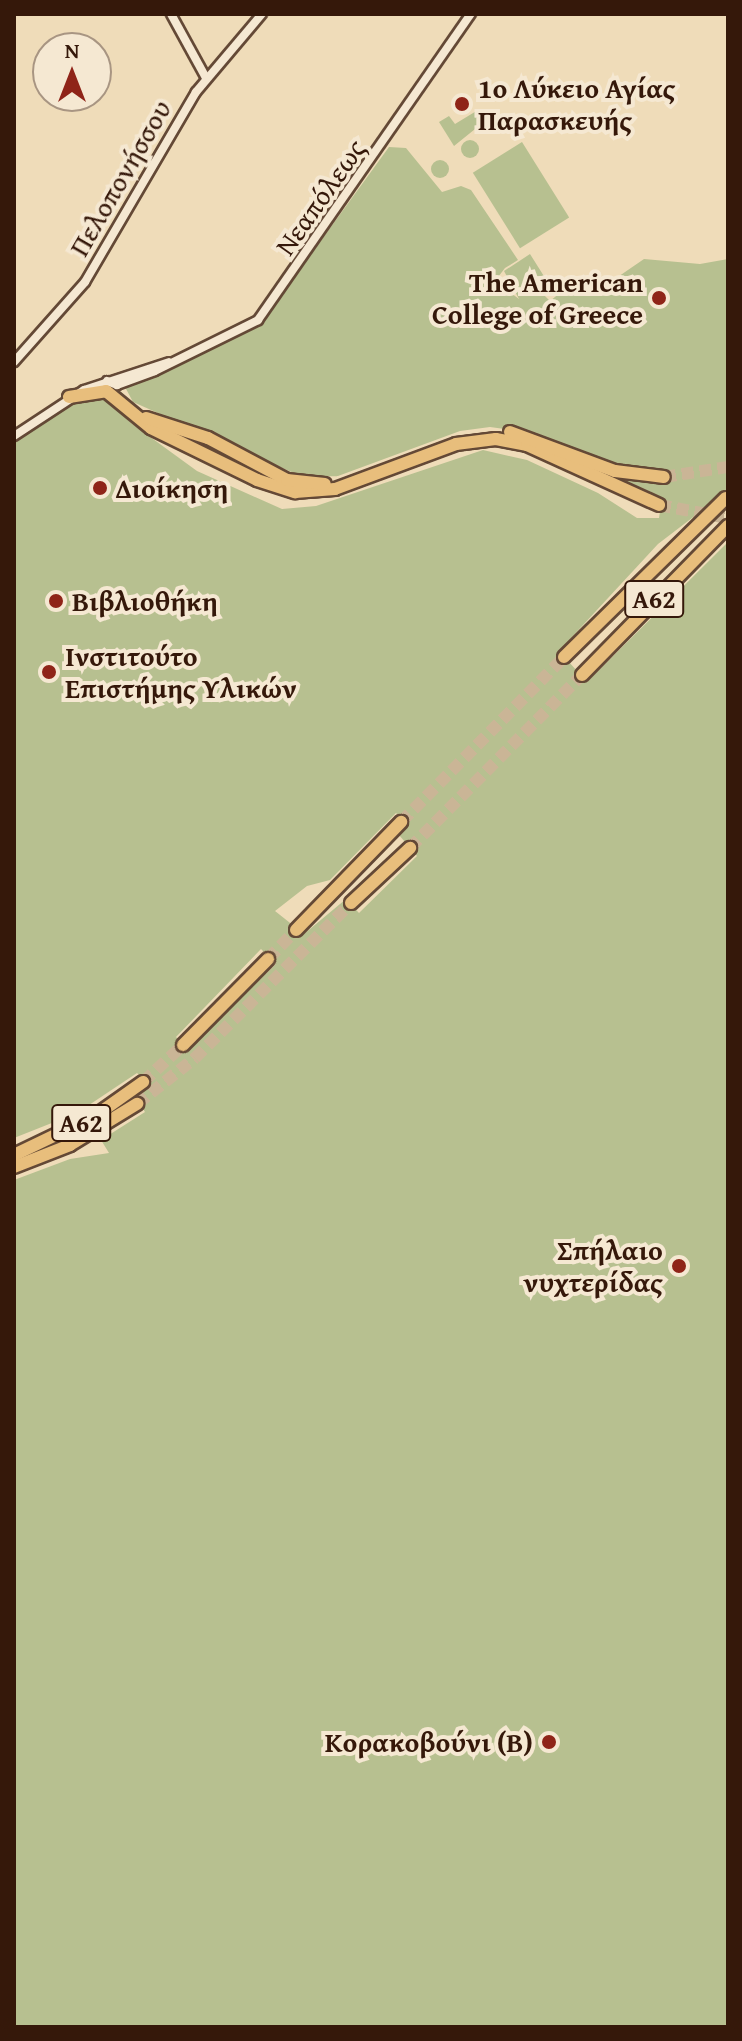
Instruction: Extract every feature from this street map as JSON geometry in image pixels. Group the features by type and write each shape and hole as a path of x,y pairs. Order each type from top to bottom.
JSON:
{"highway":[{"path":"69,397 114,388"},
{"path":"114,388 136,414 202,436 301,483 332,482 450,437 492,431 531,437 615,471 664,477"},
{"path":"114,388 140,422 285,490 327,491 456,444 496,439 527,445 659,505"},
{"name":"Α62","path":"564,657 726,498"},
{"name":"Α62","path":"582,675 728,526"},
{"path":"296,930 401,822"},
{"path":"351,903 410,848"},
{"path":"183,1045 268,959"},
{"name":"Α62","path":"14,1155 95,1116 143,1082"},
{"name":"Α62","path":"14,1167 70,1145 137,1104"}],"street":[{"path":"171,14 206,78"},
{"name":"Νεαπόλεως","path":"114,388 246,326 267,311 471,14"},
{"name":"Πελοπονήσσου","path":"14,362 85,282 206,78 256,16"},
{"path":"14,436 69,397"}],"green space":[{"path":"478,110 485,121 454,146 439,122 449,116 455,124"},
{"path":"470,140 479,149 470,158 461,149"},
{"path":"522,142 569,217 520,248 473,173"},
{"path":"389,147 406,148 442,192 461,186 471,190 518,260 505,268 495,281 519,299 504,271 530,254 547,281 537,288 550,301 571,284 609,283 644,259 700,264 728,259 728,501 709,505 658,544 559,651 587,682 728,542 728,2027 14,2027 14,1180 70,1159 109,1153 101,1140 145,1112 136,1098 150,1086 137,1073 77,1113 14,1138 14,441 74,401 101,393 131,423 197,471 282,509 316,506 483,450 527,460 598,493 637,518 659,518 662,498 601,471 666,482 665,470 621,468 528,432 490,427 460,431 338,476 303,477 133,402 124,385 264,319","holes":["396,813 409,824 399,835 417,856 359,913 346,899 304,934 275,911 307,886 330,880","261,949 276,964 188,1049 176,1037"]},
{"path":"436,160 444,160 449,169 447,176 436,178 431,173 431,165"}],"tunnel":[{"path":"664,477 728,467"},
{"path":"659,505 728,518"},
{"path":"401,822 564,657"},
{"path":"410,848 582,675"},
{"path":"137,1104 195,1058 351,903"},
{"path":"268,959 296,930"},
{"path":"143,1082 183,1045"}],"place":[{"name":"1ο Λύκειο Αγίας Παρασκευής","path":"462,104"},
{"name":"The American College of Greece","path":"659,298"},
{"name":"Διοίκηση","path":"100,488"},
{"name":"Βιβλιοθήκη","path":"56,601"},
{"name":"Ινστιτούτο Επιστήμης Υλικών","path":"49,672"},
{"name":"Σπήλαιο νυχτερίδας","path":"679,1266"},
{"name":"Κορακοβούνι (Β)","path":"549,1742"}]}
